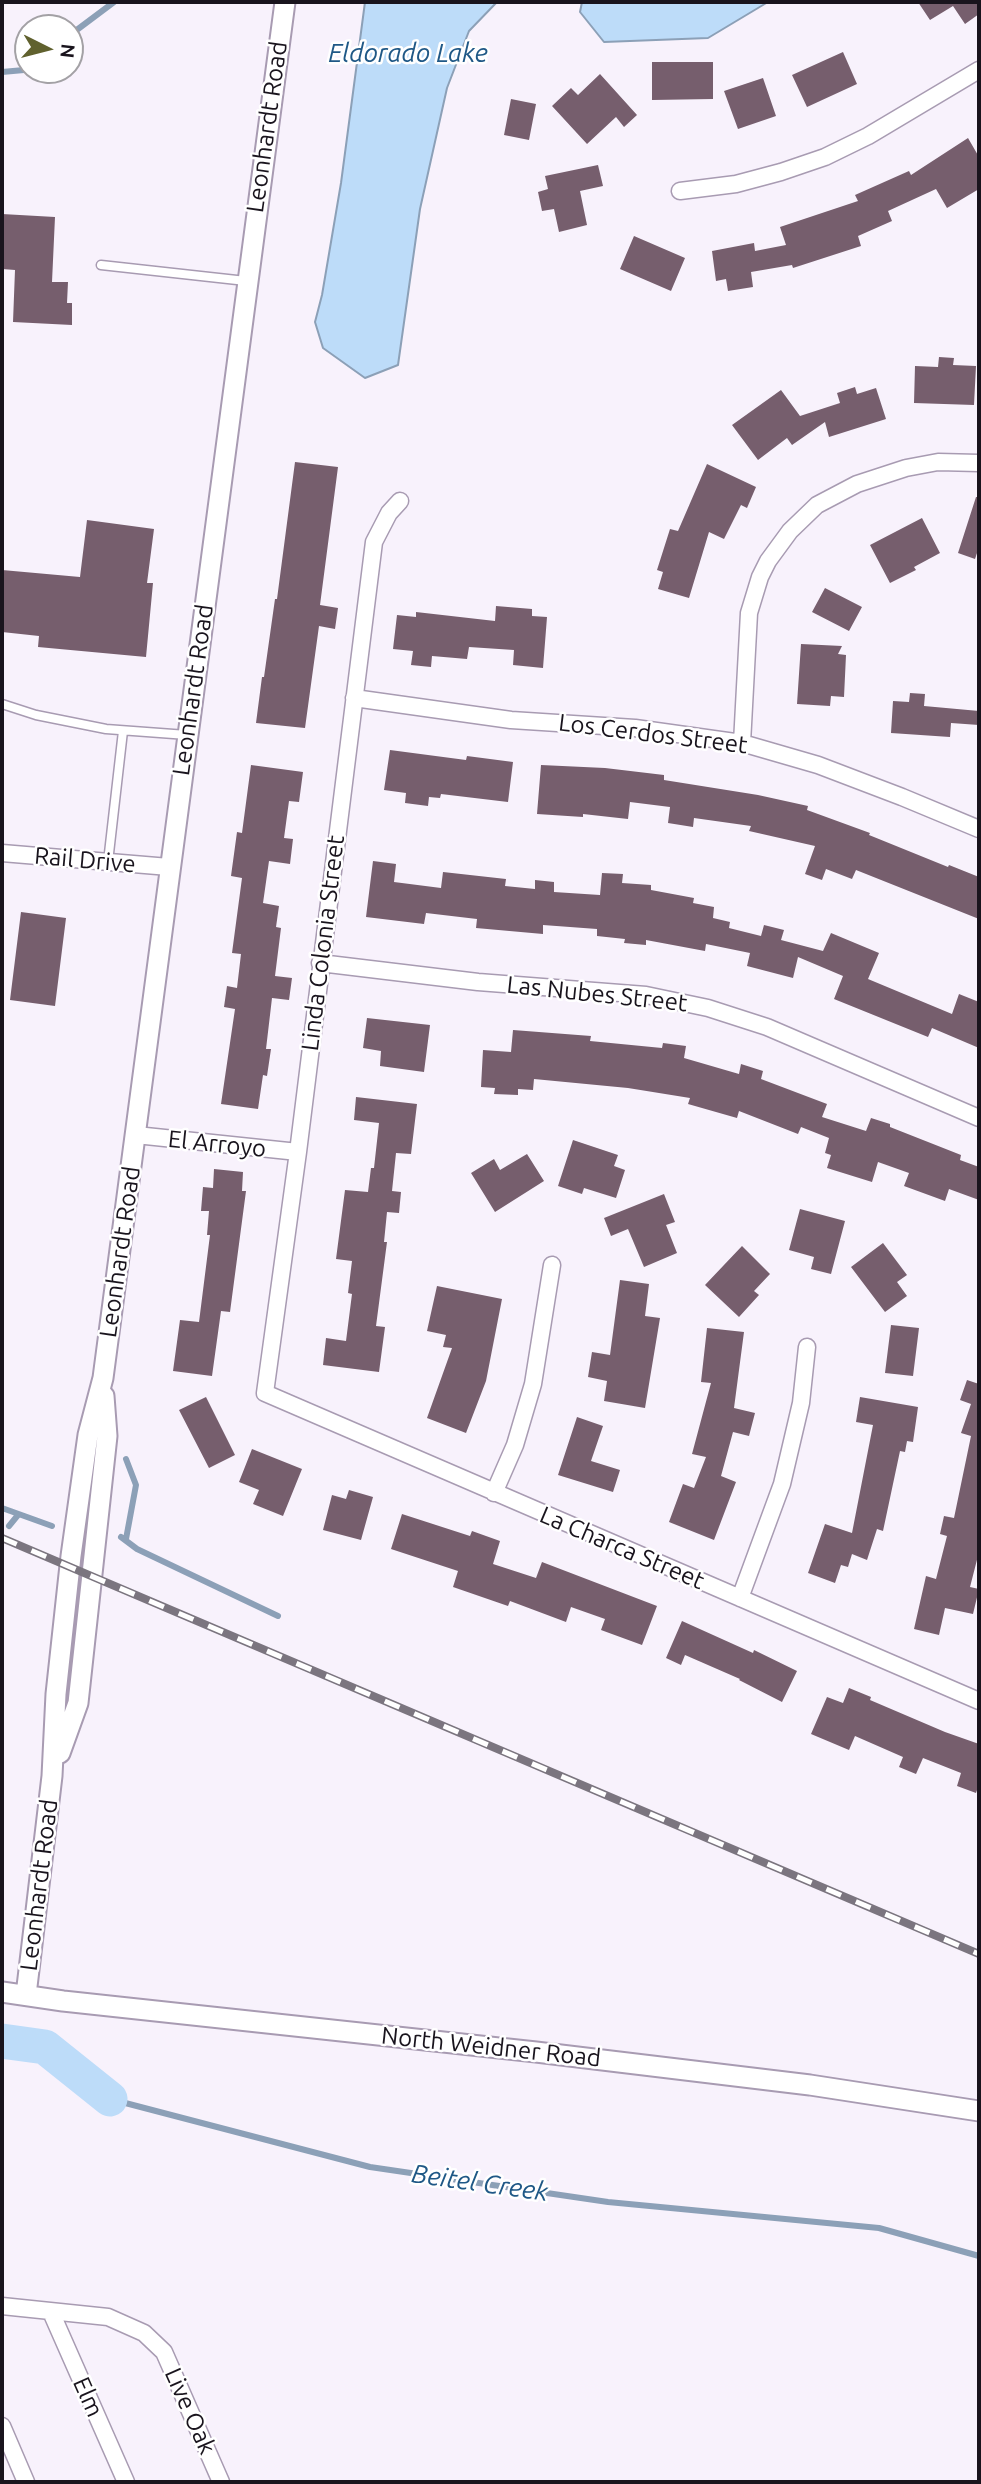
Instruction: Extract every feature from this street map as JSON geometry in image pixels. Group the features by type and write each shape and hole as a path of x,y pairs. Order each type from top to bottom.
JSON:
{"street":[{"name":"Leonhardt Road","path":"26,1995 52,1776 56,1694 71,1556 88,1435 103,1378 285,2"},
{"path":"680,191 736,184 825,157 868,136 979,69"},
{"path":"742,743 746,631 753,595 768,561 790,531 817,505 857,484 906,468 938,462 979,463"},
{"name":"Linda Colonia Street","path":"265,1393 298,1152 374,542 389,513 400,501"},
{"name":"Los Cerdos Street","path":"354,698 511,720 635,728 742,743 818,765 979,829"},
{"name":"Rail Drive","path":"2,853 169,867"},
{"name":"Las Nubes Street","path":"320,963 478,982 646,995 708,1008 767,1027 979,1118"},
{"name":"El Arroyo","path":"136,1135 298,1152"},
{"path":"494,1493 515,1445 533,1384 552,1265"},
{"path":"740,1598 782,1484 801,1403 807,1347"},
{"name":"La Charca Street","path":"265,1393 979,1701"},
{"name":"North Weidner Road","path":"2,1992 810,2085 979,2111"},
{"path":"2,2306 51,2312"},
{"name":"Live Oak","path":"51,2312 108,2317 144,2333 156,2343 164,2352 221,2482"},
{"name":"Elm","path":"51,2312 126,2482"},
{"path":"2,2426 26,2482"}],"lane":[{"path":"101,265 246,281"},
{"path":"2,704 36,715 123,731 187,735"},
{"path":"108,862 123,731"}],"water":[{"name":"Eldorado Lake","path":"365,2 497,2 469,31 447,88 420,209 398,365 365,378 323,348 315,322 341,183"},
{"path":"582,2 768,2 708,38 604,42 580,12"}],"building":[{"path":"918,2 979,2 979,14 965,24 953,6 930,20"},
{"path":"843,52 857,84 807,107 792,75"},
{"path":"652,62 713,62 713,99 652,100"},
{"path":"600,74 637,115 624,127 616,117 587,144 552,106 571,88 578,95"},
{"path":"763,78 776,116 738,129 724,91"},
{"path":"511,99 536,104 529,140 504,135"},
{"path":"968,138 979,157 979,189 947,208 936,189 888,211 892,221 858,236 861,246 793,268 792,265 751,272 753,287 728,291 726,279 716,281 712,251 754,243 755,251 786,245 780,227 858,201 855,195 909,171 911,175"},
{"path":"598,165 603,186 580,191 587,225 559,232 554,209 542,211 538,192 548,189 545,176"},
{"path":"2,214 55,217 52,282 68,282 67,303 72,303 72,325 13,322 15,270 2,269"},
{"path":"634,236 685,258 671,291 620,269"},
{"path":"939,357 954,358 953,365 976,366 974,405 914,403 915,366 938,367"},
{"path":"855,387 857,394 876,388 886,419 829,437 825,422 792,445 787,438 758,460 732,425 781,390 800,416 840,403 837,393"},
{"path":"295,462 338,467 320,605 338,608 335,629 319,626 305,728 256,723 277,599"},
{"path":"707,464 756,487 747,508 741,505 724,539 709,532 689,598 658,589 663,572 657,570 670,529 678,531"},
{"path":"976,497 979,497 979,547 975,559 958,553"},
{"path":"922,518 940,553 914,567 916,570 890,583 870,545"},
{"path":"87,520 154,529 147,583 153,583 146,657 38,647 39,636 2,632 2,570 80,577"},
{"path":"825,588 862,607 849,631 812,612"},
{"path":"496,606 532,609 532,616 547,617 543,668 513,665 514,650 469,647 467,659 432,656 431,667 411,665 413,651 393,649 397,615 416,617 416,612 495,621"},
{"path":"801,644 842,646 838,654 846,655 844,697 831,696 830,706 797,704"},
{"path":"910,693 925,694 924,706 979,711 979,725 951,723 950,737 891,733 893,701 909,702"},
{"path":"390,750 466,760 467,756 513,762 508,802 441,794 440,798 429,797 428,806 405,803 406,793 384,790"},
{"path":"251,765 303,772 299,802 289,801 284,838 293,839 290,864 269,861 263,903 279,906 276,927 281,928 275,976 292,978 289,1000 272,998 266,1049 271,1049 267,1076 263,1075 258,1109 221,1104 235,1009 224,1007 227,986 237,988 241,954 232,953 242,878 231,876 237,832 242,833"},
{"path":"541,765 605,768 664,775 664,780 808,806 807,810 979,877 979,919 856,870 852,879 826,869 822,880 805,874 815,846 749,831 751,826 694,818 693,827 668,823 670,807 630,802 628,819 583,814 583,817 537,814"},
{"path":"373,861 396,864 394,882 441,888 443,872 506,879 505,886 535,889 535,880 554,882 554,892 600,895 602,873 623,874 622,883 651,885 651,890 694,898 693,903 714,907 713,918 730,922 729,928 761,936 764,925 784,930 781,940 823,951 831,933 879,953 868,979 952,1014 959,994 979,1002 979,1048 932,1028 928,1037 834,999 843,976 798,957 793,978 747,966 750,953 706,944 705,951 646,940 646,945 624,943 625,939 597,936 597,929 543,925 543,934 476,928 477,919 426,913 424,924 366,917"},
{"path":"21,912 66,918 55,1006 10,1000"},
{"path":"367,1018 430,1025 424,1072 380,1066 381,1051 363,1048"},
{"path":"513,1030 591,1036 590,1041 662,1048 663,1043 686,1046 684,1058 739,1074 741,1064 763,1071 761,1079 827,1104 822,1117 866,1131 871,1118 961,1155 960,1160 979,1167 979,1200 949,1189 945,1201 904,1186 909,1173 878,1162 872,1182 827,1168 831,1155 825,1153 829,1138 801,1127 798,1134 739,1111 737,1118 688,1104 690,1098 628,1088 534,1079 533,1090 518,1089 518,1095 494,1094 495,1088 481,1087 483,1050 511,1052"},
{"path":"356,1097 417,1104 411,1154 396,1153 392,1191 401,1192 399,1213 387,1212 384,1242 387,1242 376,1326 385,1327 379,1372 323,1365 326,1338 346,1341 352,1294 348,1293 352,1261 336,1259 345,1190 368,1192 371,1168 374,1168 379,1123 354,1120"},
{"path":"573,1140 618,1155 614,1166 625,1170 616,1198 584,1188 582,1194 558,1186"},
{"path":"527,1154 544,1181 495,1212 471,1173 494,1159 500,1170"},
{"path":"214,1169 243,1172 242,1191 246,1191 230,1312 221,1311 212,1376 173,1371 180,1320 199,1322 210,1235 207,1235 209,1211 201,1211 203,1187 213,1188"},
{"path":"664,1194 675,1222 666,1225 677,1253 644,1267 628,1229 611,1236 604,1218"},
{"path":"800,1209 845,1221 831,1274 811,1269 814,1257 789,1250"},
{"path":"883,1243 907,1275 897,1282 907,1296 885,1312 851,1267"},
{"path":"742,1246 770,1274 754,1291 759,1295 739,1317 705,1285"},
{"path":"620,1280 649,1284 645,1316 660,1318 645,1408 604,1401 607,1381 588,1377 592,1352 610,1355"},
{"path":"437,1286 502,1299 486,1381 466,1433 427,1418 452,1348 443,1347 446,1335 427,1331"},
{"path":"891,1325 919,1328 913,1376 885,1373"},
{"path":"707,1328 744,1332 734,1408 755,1413 749,1436 733,1432 721,1476 736,1482 714,1540 669,1522 683,1484 694,1488 706,1457 692,1454 711,1383 701,1382"},
{"path":"967,1380 979,1384 979,1552 970,1587 979,1589 973,1614 945,1608 939,1635 914,1629 926,1576 936,1579 947,1536 940,1534 944,1516 954,1518 971,1436 961,1433 971,1404 960,1400"},
{"path":"206,1397 235,1455 209,1468 179,1410"},
{"path":"860,1397 918,1407 913,1442 907,1441 905,1452 900,1451 883,1531 877,1529 867,1560 852,1554 848,1567 841,1565 835,1583 808,1573 825,1524 852,1533 873,1425 856,1422"},
{"path":"577,1417 603,1426 591,1461 620,1470 613,1492 558,1475"},
{"path":"252,1449 302,1469 283,1516 253,1504 259,1490 239,1482"},
{"path":"349,1490 373,1497 361,1540 323,1530 332,1495 346,1499"},
{"path":"402,1514 470,1536 472,1531 500,1541 493,1564 536,1578 542,1562 657,1606 642,1645 601,1630 605,1619 571,1607 566,1622 510,1601 508,1606 453,1587 458,1571 391,1549"},
{"path":"682,1621 753,1653 754,1650 797,1671 782,1702 740,1679 685,1655 681,1665 666,1658"},
{"path":"849,1688 871,1697 870,1700 979,1744 979,1784 976,1793 957,1786 961,1773 923,1758 916,1774 899,1767 903,1757 855,1736 849,1750 811,1734 827,1697 843,1703"}],"waterway":[{"path":"84,24 114,2"},
{"path":"2,72 14,71"},
{"path":"126,1459 136,1485 126,1539"},
{"path":"2,1508 52,1526"},
{"path":"9,1526 18,1515"},
{"path":"121,1537 137,1549 278,1616"},
{"name":"Beitel Creek","path":"2,2041 45,2047 110,2099"},
{"name":"Beitel Creek","path":"110,2099 370,2167 608,2202 879,2228 979,2256"}],"railway":[{"path":"2,1538 979,1954"}]}
